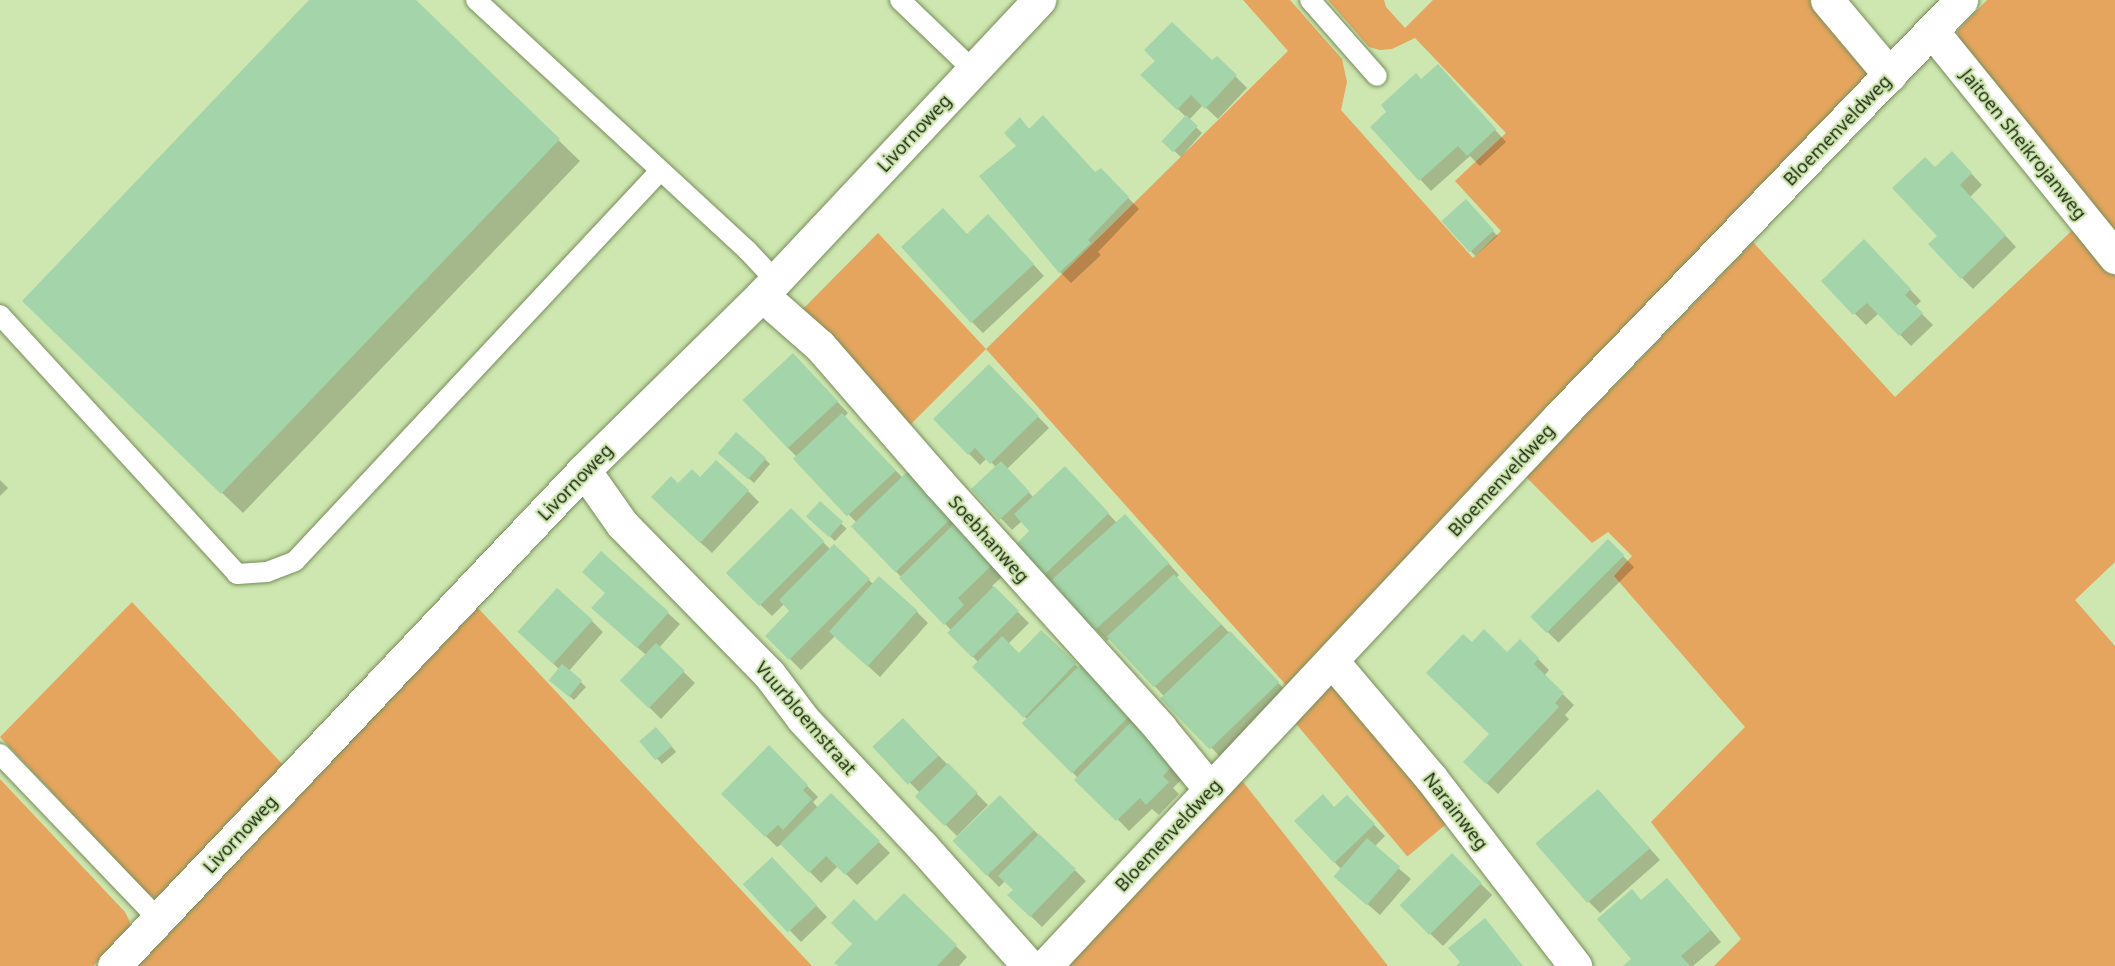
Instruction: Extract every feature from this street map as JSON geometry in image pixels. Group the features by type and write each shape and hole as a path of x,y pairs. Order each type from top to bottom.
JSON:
{"street":[{"name":"Livornoweg","path":"114,966 584,470 769,288 1039,0"},
{"path":"1827,0 1890,75"},
{"name":"Bloemenveldweg","path":"1046,966 1560,416 1962,0"},
{"name":"Jaitoen Sheikrojanweg","path":"1932,31 2115,257"},
{"name":"Soebhanweg","path":"769,288 939,483 1160,728 1210,789"},
{"name":"Vuurbloemstraat","path":"584,470 622,524 769,674 803,719 922,846 1029,966"},
{"name":"Narainweg","path":"1332,661 1431,778 1575,966"}],"lane":[{"path":"476,0 660,171 769,288"},
{"path":"900,0 973,70"},
{"path":"1310,0 1377,76"},
{"path":"0,315 237,574 267,572 295,561 660,171"},
{"path":"0,754 159,920"}],"shaded area":[{"path":"1243,0 1290,0 1342,59 1347,82 1341,110 1473,258 1501,231 1455,181 1506,133 1415,38 1392,49 1380,50 1369,47 1328,0 1384,0 1386,7 1405,28 1433,0 1814,0 1868,74 1286,685 986,349 1288,51"},
{"path":"1987,0 2115,0 2115,248 1958,41 1958,30"},
{"path":"2079,224 2115,271 2115,562 2075,600 2115,646 2115,966 1714,966 1741,939 1651,822 1745,727 1614,576 1632,556 1608,532 1592,543 1526,477 1753,242 1895,397"},
{"path":"878,233 986,349 907,428 802,310"},
{"path":"132,602 284,766 156,898 148,894 0,737"},
{"path":"478,608 812,966 132,966"},
{"path":"1336,675 1455,817 1407,857 1289,715"},
{"path":"1240,778 1388,966 1062,966"},
{"path":"0,779 125,912 130,922 129,930 93,966 0,966"}],"building":[{"path":"309,0 416,0 560,139 221,494 22,301"},
{"path":"1172,22 1212,60 1217,56 1237,75 1205,109 1191,95 1177,110 1140,75 1155,61 1144,50"},
{"path":"1438,64 1496,129 1467,156 1458,146 1419,181 1370,127 1386,112 1381,105 1416,73 1421,79"},
{"path":"1043,115 1095,172 1101,168 1129,197 1088,240 1091,243 1059,273 979,176 1016,146 1004,133 1020,117 1029,129"},
{"path":"1186,115 1198,126 1173,152 1161,141"},
{"path":"1952,151 1972,173 1960,185 2006,235 1961,279 1928,244 1937,236 1892,188 1925,157 1935,167"},
{"path":"1466,199 1494,230 1470,252 1441,221"},
{"path":"943,208 967,234 988,214 1034,264 971,323 901,247"},
{"path":"1864,239 1911,289 1905,295 1923,313 1899,336 1867,303 1853,315 1821,281"},
{"path":"793,353 838,401 788,448 743,400"},
{"path":"989,364 1039,416 990,464 975,448 968,455 933,419"},
{"path":"842,413 896,471 847,516 793,459"},
{"path":"736,432 766,458 748,479 718,453"},
{"path":"716,460 749,490 700,543 651,497 671,476 678,483 692,469 700,477"},
{"path":"1001,461 1030,492 1000,520 971,489"},
{"path":"1065,466 1109,513 1043,576 1014,546 1029,531 1014,514"},
{"path":"907,472 951,518 895,572 851,526"},
{"path":"820,501 843,522 829,537 806,517"},
{"path":"791,508 824,541 759,606 726,573"},
{"path":"1125,514 1169,563 1094,631 1050,582"},
{"path":"954,524 993,564 958,598 964,605 944,625 899,578"},
{"path":"1608,539 1624,555 1546,633 1530,617"},
{"path":"834,544 870,579 789,660 765,636 789,611 779,600"},
{"path":"601,551 669,612 637,648 591,608 605,593 582,572"},
{"path":"1174,574 1221,624 1154,687 1107,637"},
{"path":"879,576 918,611 867,667 829,632"},
{"path":"994,586 1019,611 972,657 947,633"},
{"path":"557,588 593,620 553,664 518,632"},
{"path":"1484,629 1507,652 1520,639 1539,658 1534,664 1564,693 1555,703 1559,707 1486,784 1463,762 1489,734 1426,673 1463,634 1472,642"},
{"path":"1041,630 1076,663 1024,718 972,667 1002,636 1019,653"},
{"path":"1230,631 1279,682 1210,749 1160,698"},
{"path":"656,643 685,671 649,708 620,680"},
{"path":"1084,661 1134,711 1072,773 1022,723"},
{"path":"562,664 582,680 569,697 549,680"},
{"path":"903,718 938,756 908,785 872,747"},
{"path":"1131,722 1174,764 1163,776 1169,782 1146,805 1140,798 1116,821 1074,780"},
{"path":"656,727 672,746 655,760 639,741"},
{"path":"769,745 808,785 803,790 812,799 783,830 778,825 765,837 721,794"},
{"path":"948,763 978,793 944,826 915,796"},
{"path":"1598,789 1650,849 1587,903 1535,843"},
{"path":"831,793 880,841 845,875 826,856 809,873 780,844"},
{"path":"1323,794 1334,807 1347,795 1375,824 1334,863 1294,821"},
{"path":"1000,795 1034,830 987,876 953,841"},
{"path":"1039,834 1076,869 1030,917 1007,895 1013,890 998,876"},
{"path":"1367,838 1400,867 1367,905 1334,876"},
{"path":"1452,853 1482,883 1429,935 1400,905"},
{"path":"772,857 817,905 788,933 743,884"},
{"path":"1667,878 1711,930 1681,956 1690,966 1623,966 1631,959 1597,919 1632,889 1641,900"},
{"path":"904,893 957,945 937,966 838,966 834,963 852,944 831,923 854,899 876,921"},
{"path":"1485,918 1523,966 1456,966 1460,962 1448,948"}]}
